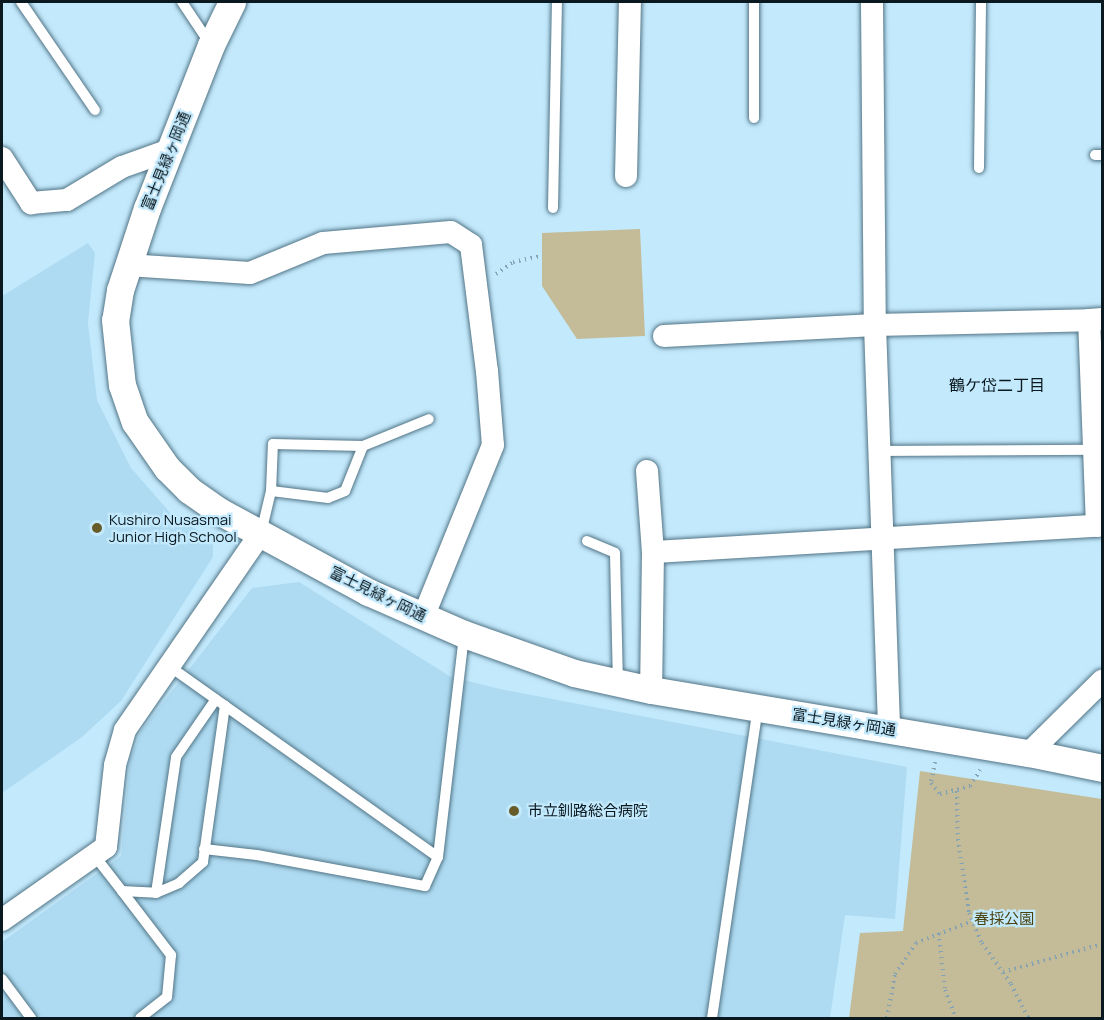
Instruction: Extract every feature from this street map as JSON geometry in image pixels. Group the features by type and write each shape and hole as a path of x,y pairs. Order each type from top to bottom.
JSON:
{"street":[{"name":"富士見緑ヶ岡通","path":"232,2 211,45 127,265 120,290 115,329 122,385 135,422 167,468 189,490 219,512 368,592 519,656 651,690 1029,753 1102,768"},
{"path":"626,176 630,2"},
{"path":"872,2 875,325 889,730"},
{"path":"2,158 31,203 67,200 122,167 170,150"},
{"path":"127,265 250,273 323,243 451,232 471,245 493,445 423,617"},
{"path":"653,552 1100,528 1094,450 1096,320 875,325 664,336"},
{"path":"646,471 653,552 651,690"},
{"path":"2,920 106,847 115,765 126,730 261,534"},
{"path":"1029,753 1102,684"}],"lane":[{"path":"21,2 94,110"},
{"path":"182,2 211,45"},
{"path":"553,208 557,2"},
{"path":"754,2 754,118"},
{"path":"979,168 981,2"},
{"path":"261,534 272,491 273,444 363,446 429,419"},
{"path":"272,491 328,498 345,491 363,446"},
{"path":"880,451 1094,450"},
{"path":"587,541 615,553 618,683"},
{"path":"204,849 257,855 425,886 438,857 464,634"},
{"path":"169,666 438,857"},
{"path":"122,891 156,892 179,883 202,862 220,702"},
{"path":"156,892 176,757 220,702"},
{"path":"712,1018 758,708"},
{"path":"94,855 171,955 167,997 141,1018"},
{"path":"2,979 32,1018"}],"path":[{"path":"477,290 513,262 542,256"},
{"path":"935,762 931,783 940,794 970,786 980,770"},
{"path":"957,791 958,839 972,921 982,943 1003,972 1028,1018"},
{"path":"887,1018 895,974 916,943 972,921"},
{"path":"939,933 945,990 956,1018"},
{"path":"1003,972 1102,944"}],"shaded area":[{"name":"Kushiro Nusasmai Junior High School","path":"88,243 95,253 88,323 97,400 131,468 173,516 213,539 213,557 121,701 82,737 2,793 2,296"},
{"name":"市立釧路総合病院","path":"299,582 451,677 500,689 907,767 895,919 845,915 830,1018 2,1018 2,942 121,856 130,760 141,731 252,588"}],"green space":[{"path":"640,229 645,336 577,339 542,286 542,233"},
{"name":"春採公園","path":"920,771 1102,799 1102,1018 849,1018 860,933 903,931"}],"place":[{"name":"Kushiro Nusasmai Junior High School","path":"97,528"},
{"name":"市立釧路総合病院","path":"514,811"}],"district":[{"name":"鶴ケ岱二丁目","path":"997,385"}]}
